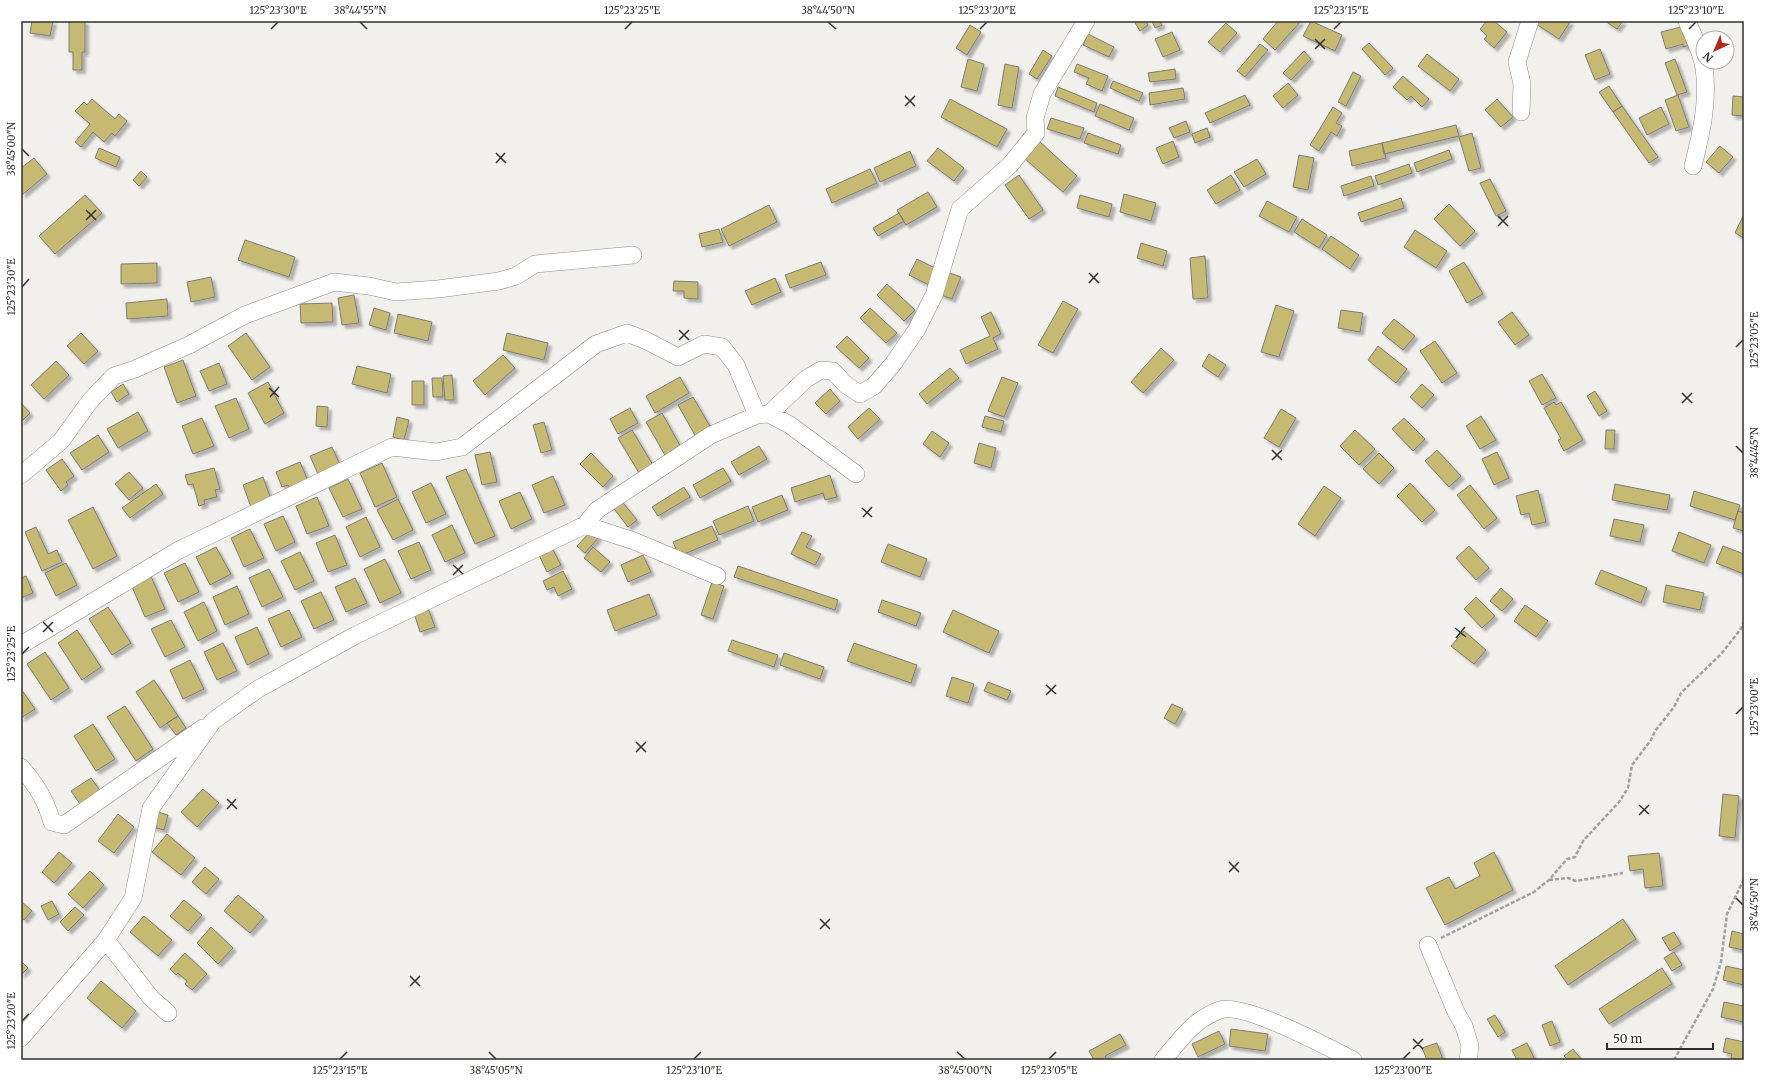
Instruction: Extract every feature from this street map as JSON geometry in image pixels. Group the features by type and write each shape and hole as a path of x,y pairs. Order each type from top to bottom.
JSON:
{"street":[{"path":"21,767 40,790 52,822 64,825 258,689 356,635 585,525 597,510 711,435 763,415 806,379 821,370 833,371 846,385 860,394 874,386 893,364 917,329 934,295 960,208 1010,165 1036,133 1035,118 1042,94 1086,21"},
{"path":"1521,112 1522,84 1517,62 1530,21"},
{"path":"1688,21 1704,66 1706,89 1702,128 1693,166"},
{"path":"21,475 61,441 90,401 114,376 135,370 189,345 245,315 334,282 369,286 396,292 438,289 499,281 516,276 535,264 633,255"},
{"path":"21,645 179,550 392,447 436,452 462,447 596,344 627,333 645,340 678,357 704,344 722,347 736,366 763,415 790,425 856,474"},
{"path":"585,525 634,541 717,576"},
{"path":"21,1038 106,940 133,898 151,808 213,721"},
{"path":"106,940 151,998 168,1013"},
{"path":"1428,945 1456,1012 1464,1026 1470,1046 1468,1060"},
{"path":"1163,1060 1192,1025 1221,1009 1234,1009 1314,1039 1354,1060"}],"path":[{"path":"1428,945 1534,892 1549,880 1567,859 1575,857 1583,841 1619,802 1628,788 1632,765 1651,740 1655,731 1674,706 1681,693 1722,653 1740,630 1744,622"},
{"path":"1549,880 1568,878 1576,881 1623,872"},
{"path":"1674,1060 1713,989 1721,962 1727,914 1744,879"}],"building":[{"path":"32,21 53,21 50,36 30,33"},
{"path":"69,21 85,21 85,52 82,52 82,70 73,70 73,52 69,52"},
{"path":"1134,21 1146,21 1148,25 1140,31"},
{"path":"1152,21 1160,21 1162,25 1155,28"},
{"path":"1278,21 1301,21 1275,50 1263,39"},
{"path":"1311,21 1342,35 1335,51 1303,36"},
{"path":"1487,21 1494,21 1507,32 1494,48 1484,39 1487,36 1480,29"},
{"path":"1538,21 1570,22 1559,39 1536,24"},
{"path":"1605,21 1623,21 1617,29"},
{"path":"1226,23 1237,33 1220,52 1208,42"},
{"path":"970,25 981,32 967,55 956,48"},
{"path":"1681,27 1684,37 1688,36 1690,45 1683,47 1683,44 1666,49 1661,32"},
{"path":"1172,32 1180,50 1163,57 1155,39"},
{"path":"1088,34 1114,47 1109,57 1083,45"},
{"path":"1369,43 1393,68 1385,75 1362,49"},
{"path":"1260,44 1268,50 1245,77 1237,71"},
{"path":"1600,49 1610,74 1595,80 1585,55"},
{"path":"1043,50 1052,56 1037,79 1029,74"},
{"path":"1304,51 1311,59 1291,80 1283,73"},
{"path":"1427,54 1459,79 1450,91 1418,66"},
{"path":"968,59 984,64 977,91 961,87"},
{"path":"1675,59 1687,92 1677,95 1665,63"},
{"path":"1005,64 1019,67 1012,108 998,105"},
{"path":"1077,64 1108,76 1102,91 1086,84 1089,78 1074,72"},
{"path":"1175,69 1176,79 1150,82 1148,73"},
{"path":"1353,72 1361,76 1346,106 1338,102"},
{"path":"1403,76 1429,99 1422,107 1411,96 1407,100 1393,87"},
{"path":"1113,81 1143,93 1139,101 1110,88"},
{"path":"1288,83 1298,95 1283,108 1273,96"},
{"path":"1609,86 1622,106 1613,112 1599,92"},
{"path":"1058,87 1097,103 1094,112 1055,96"},
{"path":"1183,88 1185,99 1150,105 1149,93"},
{"path":"1245,95 1250,105 1210,123 1205,113"},
{"path":"1678,95 1689,127 1676,131 1665,100"},
{"path":"1733,96 1744,97 1744,116 1732,115"},
{"path":"92,99 115,119 119,114 127,121 115,136 112,133 104,142 93,132 81,147 75,142 90,124 75,111 84,102 87,105"},
{"path":"950,99 1007,129 997,147 941,117"},
{"path":"1497,99 1513,117 1501,127 1485,110"},
{"path":"1100,104 1134,118 1129,130 1095,116"},
{"path":"1622,106 1658,157 1649,163 1613,112"},
{"path":"1333,107 1342,113 1336,123 1342,126 1337,136 1331,132 1319,151 1310,145"},
{"path":"1661,107 1669,124 1647,135 1639,118"},
{"path":"1051,118 1084,128 1080,139 1047,129"},
{"path":"1186,121 1190,132 1174,138 1169,128"},
{"path":"1456,125 1459,136 1384,154 1382,143"},
{"path":"1207,128 1210,137 1195,143 1192,134"},
{"path":"1088,133 1121,145 1118,154 1084,143"},
{"path":"1472,133 1481,168 1469,171 1459,137"},
{"path":"1039,141 1077,176 1063,192 1024,158"},
{"path":"1173,141 1179,157 1163,164 1156,148"},
{"path":"1382,143 1386,158 1352,166 1349,151"},
{"path":"1720,146 1733,157 1719,173 1706,162"},
{"path":"99,148 120,157 116,167 95,158"},
{"path":"938,148 964,168 954,181 927,161"},
{"path":"1449,150 1452,159 1417,172 1414,163"},
{"path":"910,151 916,166 880,182 874,168"},
{"path":"1299,155 1314,158 1308,190 1293,187"},
{"path":"34,158 47,174 22,195 21,168"},
{"path":"1257,159 1266,174 1244,187 1234,172"},
{"path":"1409,164 1412,173 1378,185 1375,176"},
{"path":"870,169 877,183 832,203 826,189"},
{"path":"141,171 147,177 139,186 133,180"},
{"path":"1019,175 1043,210 1029,219 1005,185"},
{"path":"1231,175 1240,190 1216,204 1207,190"},
{"path":"1371,176 1374,186 1344,196 1341,186"},
{"path":"1490,179 1506,211 1496,216 1480,183"},
{"path":"928,192 937,207 906,225 897,210"},
{"path":"1124,194 1156,203 1151,221 1120,212"},
{"path":"85,195 102,213 55,254 39,236"},
{"path":"1080,195 1112,204 1109,217 1077,208"},
{"path":"1401,198 1404,208 1361,222 1358,213"},
{"path":"1267,201 1297,217 1289,232 1259,216"},
{"path":"1449,204 1475,231 1460,246 1434,219"},
{"path":"769,205 777,222 729,246 721,229"},
{"path":"899,213 904,221 878,236 873,228"},
{"path":"1744,214 1744,238 1735,233"},
{"path":"1302,219 1327,235 1319,248 1294,232"},
{"path":"719,229 723,242 702,247 699,234"},
{"path":"1415,230 1447,251 1436,268 1404,247"},
{"path":"1331,236 1359,255 1350,269 1322,249"},
{"path":"245,240 295,257 289,277 238,260"},
{"path":"1141,243 1167,251 1163,266 1137,258"},
{"path":"1205,256 1208,298 1193,299 1190,258"},
{"path":"917,259 937,269 929,285 909,275"},
{"path":"821,262 826,275 790,288 785,275"},
{"path":"1464,262 1483,294 1467,303 1449,271"},
{"path":"157,263 157,283 121,284 121,264"},
{"path":"947,272 961,277 952,299 939,294"},
{"path":"211,277 215,297 191,302 187,282"},
{"path":"775,278 781,292 752,305 745,291"},
{"path":"674,281 698,282 698,299 684,298 684,291 673,291"},
{"path":"887,284 915,310 904,321 877,295"},
{"path":"354,295 359,323 342,325 338,298"},
{"path":"167,299 168,316 127,319 126,303"},
{"path":"1063,301 1078,309 1053,353 1038,345"},
{"path":"332,303 333,322 301,323 300,304"},
{"path":"1276,305 1294,311 1279,357 1261,352"},
{"path":"374,308 390,313 386,330 369,325"},
{"path":"870,308 897,333 886,343 860,318"},
{"path":"1341,310 1363,313 1360,332 1338,328"},
{"path":"991,312 1001,334 993,338 998,349 966,364 960,350 990,336 981,317"},
{"path":"1512,312 1529,335 1515,345 1498,322"},
{"path":"398,314 432,322 428,341 394,333"},
{"path":"1394,319 1415,336 1403,350 1382,333"},
{"path":"81,333 98,351 84,364 67,346"},
{"path":"246,333 270,367 252,380 228,346"},
{"path":"507,333 548,343 544,360 503,350"},
{"path":"847,336 869,358 859,368 836,347"},
{"path":"1435,341 1457,373 1442,383 1420,351"},
{"path":"1378,346 1407,369 1396,383 1368,360"},
{"path":"1161,348 1174,360 1143,393 1131,382"},
{"path":"1209,354 1226,365 1218,377 1202,366"},
{"path":"503,355 515,368 485,395 473,381"},
{"path":"183,360 196,396 177,403 164,367"},
{"path":"56,361 69,375 44,399 31,385"},
{"path":"219,363 227,384 209,391 200,371"},
{"path":"357,366 391,374 387,393 352,384"},
{"path":"950,368 959,378 927,404 919,394"},
{"path":"1542,374 1556,398 1542,405 1529,381"},
{"path":"452,375 454,400 445,400 443,376"},
{"path":"680,377 689,393 655,413 646,396"},
{"path":"1002,377 1018,383 1004,417 988,411"},
{"path":"432,378 442,378 443,397 433,397"},
{"path":"412,381 424,381 424,405 412,405"},
{"path":"268,382 284,413 265,424 248,393"},
{"path":"123,384 129,394 117,402 111,392"},
{"path":"1422,384 1434,395 1422,408 1410,397"},
{"path":"830,389 840,401 826,414 815,403"},
{"path":"1595,391 1607,411 1599,416 1587,396"},
{"path":"693,397 711,428 696,437 678,405"},
{"path":"236,398 249,429 229,438 215,406"},
{"path":"1554,402 1556,405 1561,402 1583,440 1564,451 1558,440 1561,439 1544,408"},
{"path":"21,403 30,413 21,422"},
{"path":"317,406 328,407 327,427 316,426"},
{"path":"630,408 638,423 618,434 610,419"},
{"path":"869,408 880,419 858,439 848,427"},
{"path":"1281,409 1296,418 1279,447 1264,438"},
{"path":"138,412 148,431 118,448 107,429"},
{"path":"662,413 682,449 666,457 646,422"},
{"path":"985,416 1004,421 1001,432 982,427"},
{"path":"1481,416 1496,440 1480,449 1466,426"},
{"path":"397,417 409,420 404,440 393,437"},
{"path":"202,418 214,446 193,454 182,426"},
{"path":"1404,418 1425,439 1413,451 1392,429"},
{"path":"544,422 552,450 541,453 533,425"},
{"path":"632,430 653,465 639,473 618,438"},
{"path":"1355,430 1375,449 1359,465 1340,446"},
{"path":"1606,430 1615,430 1614,449 1605,449"},
{"path":"932,431 949,443 940,457 923,444"},
{"path":"98,435 109,452 82,470 70,453"},
{"path":"979,443 996,448 991,468 974,463"},
{"path":"759,446 767,459 739,475 731,462"},
{"path":"332,447 342,469 320,479 310,456"},
{"path":"1437,450 1461,476 1449,487 1425,461"},
{"path":"490,452 497,482 482,485 475,455"},
{"path":"1497,452 1509,478 1494,485 1482,459"},
{"path":"591,453 613,476 603,487 580,464"},
{"path":"1379,453 1394,468 1379,484 1363,469"},
{"path":"62,459 74,476 66,482 68,485 61,491 46,470"},
{"path":"300,462 309,483 291,490 288,485 282,487 276,472"},
{"path":"382,463 397,497 375,507 360,473"},
{"path":"214,468 220,489 215,490 217,497 204,500 205,504 199,506 193,484 188,485 185,475"},
{"path":"723,468 731,481 700,498 693,485"},
{"path":"466,469 495,536 475,544 446,477"},
{"path":"129,472 143,488 129,500 115,484"},
{"path":"830,475 837,497 825,500 823,493 795,502 791,488"},
{"path":"553,476 565,505 544,513 532,485"},
{"path":"263,477 271,499 251,507 243,485"},
{"path":"348,479 362,509 343,517 329,488"},
{"path":"431,483 446,514 426,523 412,492"},
{"path":"1410,483 1435,510 1422,522 1397,496"},
{"path":"156,484 163,494 130,518 122,508"},
{"path":"1615,484 1670,495 1667,510 1612,500"},
{"path":"1470,485 1497,518 1484,529 1457,495"},
{"path":"1324,486 1341,498 1315,536 1298,524"},
{"path":"684,487 690,497 658,516 652,507"},
{"path":"1538,490 1546,522 1532,525 1529,513 1521,515 1516,496"},
{"path":"1694,491 1740,505 1735,520 1690,506"},
{"path":"520,492 532,519 511,529 499,501"},
{"path":"782,495 788,510 758,522 752,507"},
{"path":"317,497 329,526 307,534 296,506"},
{"path":"398,499 413,530 393,540 377,510"},
{"path":"620,499 637,520 628,527 612,506"},
{"path":"748,506 754,521 719,535 713,521"},
{"path":"93,507 117,556 93,569 68,520"},
{"path":"1738,511 1744,513 1744,531 1733,528"},
{"path":"283,516 295,542 276,551 264,524"},
{"path":"366,517 380,547 360,557 346,527"},
{"path":"1614,519 1644,525 1640,542 1610,536"},
{"path":"452,525 465,553 445,562 432,535"},
{"path":"712,526 718,540 679,556 673,542"},
{"path":"36,527 48,554 57,550 62,562 42,571 25,532"},
{"path":"250,529 264,558 244,567 231,538"},
{"path":"591,531 599,537 585,553 577,546"},
{"path":"802,532 812,536 806,547 821,554 815,565 791,554"},
{"path":"1679,532 1711,545 1704,563 1672,551"},
{"path":"335,535 347,565 328,572 316,543"},
{"path":"419,542 431,570 411,579 398,551"},
{"path":"888,544 927,559 920,577 881,562"},
{"path":"551,546 561,565 547,572 538,553"},
{"path":"1469,546 1489,568 1476,580 1456,558"},
{"path":"1723,546 1744,554 1744,574 1716,563"},
{"path":"216,547 231,574 210,585 196,557"},
{"path":"593,547 610,562 601,572 584,558"},
{"path":"300,552 314,581 295,590 281,561"},
{"path":"643,555 651,572 628,582 621,565"},
{"path":"385,559 401,593 380,603 364,569"},
{"path":"66,563 77,585 56,596 45,573"},
{"path":"185,563 199,592 178,602 164,573"},
{"path":"738,566 838,600 835,610 734,577"},
{"path":"269,569 283,597 262,607 249,578"},
{"path":"1601,570 1647,588 1641,603 1595,584"},
{"path":"563,571 572,589 558,596 554,587 547,590 543,581"},
{"path":"150,574 165,609 145,617 130,582"},
{"path":"26,576 33,593 21,598 21,578"},
{"path":"355,578 367,603 346,612 335,587"},
{"path":"712,582 724,586 713,619 701,615"},
{"path":"1666,585 1704,593 1700,610 1663,602"},
{"path":"237,586 249,614 225,625 213,597"},
{"path":"1501,588 1513,599 1502,611 1490,601"},
{"path":"321,592 334,620 314,629 301,601"},
{"path":"649,594 657,615 615,631 607,610"},
{"path":"1476,597 1495,616 1482,628 1464,609"},
{"path":"882,600 921,613 916,626 878,612"},
{"path":"204,602 217,631 198,641 184,612"},
{"path":"1525,605 1548,621 1536,637 1514,621"},
{"path":"108,607 131,643 112,655 89,619"},
{"path":"428,608 435,627 420,632 414,613"},
{"path":"289,610 302,637 281,647 268,619"},
{"path":"953,610 999,631 989,653 943,632"},
{"path":"171,620 185,647 165,657 151,629"},
{"path":"257,627 269,654 247,665 235,637"},
{"path":"77,630 101,667 82,680 58,643"},
{"path":"1464,631 1486,650 1474,664 1451,646"},
{"path":"732,640 778,655 774,667 728,651"},
{"path":"223,643 237,671 217,680 204,652"},
{"path":"854,643 917,665 911,683 847,661"},
{"path":"45,652 69,688 51,700 27,664"},
{"path":"784,653 824,667 820,679 780,665"},
{"path":"190,660 204,689 183,699 170,670"},
{"path":"952,677 974,684 968,703 946,696"},
{"path":"154,680 178,716 160,728 136,692"},
{"path":"988,682 1011,691 1007,700 984,691"},
{"path":"21,689 35,709 21,718"},
{"path":"1172,704 1183,709 1175,724 1164,718"},
{"path":"125,706 153,749 136,761 107,717"},
{"path":"178,716 186,728 176,735 167,723"},
{"path":"93,724 115,759 96,771 74,736"},
{"path":"91,778 102,793 82,807 71,791"},
{"path":"203,789 219,803 197,827 181,812"},
{"path":"1723,794 1739,796 1735,838 1719,836"},
{"path":"155,811 168,815 164,830 150,826"},
{"path":"118,814 134,827 114,853 98,841"},
{"path":"167,834 195,858 181,875 152,852"},
{"path":"59,852 72,863 54,883 42,872"},
{"path":"1494,852 1513,890 1445,925 1426,888 1449,877 1455,889 1480,876 1474,863"},
{"path":"1659,853 1663,886 1645,888 1643,869 1630,871 1628,856"},
{"path":"205,867 219,879 206,894 192,882"},
{"path":"90,871 104,885 83,908 68,894"},
{"path":"238,895 264,917 250,933 224,911"},
{"path":"184,900 202,915 188,931 170,916"},
{"path":"21,901 32,911 24,920 21,917"},
{"path":"52,901 59,914 48,920 41,906"},
{"path":"75,907 84,915 68,931 60,922"},
{"path":"144,916 172,940 158,956 130,932"},
{"path":"1623,919 1636,939 1568,985 1555,966"},
{"path":"211,927 233,948 218,964 197,943"},
{"path":"1732,931 1744,934 1744,950 1729,947"},
{"path":"1674,932 1681,944 1670,951 1662,938"},
{"path":"1674,952 1682,965 1672,971 1664,958"},
{"path":"185,953 207,974 192,990 185,984 187,981 178,973 176,975 170,969"},
{"path":"21,961 28,968 21,975"},
{"path":"1726,966 1744,970 1744,985 1723,980"},
{"path":"1662,968 1672,984 1609,1024 1599,1009"},
{"path":"101,981 136,1011 122,1028 87,998"},
{"path":"1724,1002 1744,1006 1744,1022 1721,1017"},
{"path":"1495,1015 1505,1032 1498,1037 1487,1019"},
{"path":"1552,1021 1560,1042 1550,1046 1542,1025"},
{"path":"1231,1029 1268,1034 1265,1051 1229,1046"},
{"path":"1219,1031 1225,1044 1198,1057 1192,1044"},
{"path":"1120,1034 1126,1045 1105,1056 1107,1060 1094,1060 1089,1051"},
{"path":"1726,1038 1744,1042 1744,1060 1731,1058 1732,1054 1723,1052"},
{"path":"1437,1043 1443,1060 1427,1060 1422,1048"},
{"path":"1527,1043 1535,1060 1517,1060 1512,1050"},
{"path":"1573,1049 1582,1060 1568,1060 1564,1056"}]}
